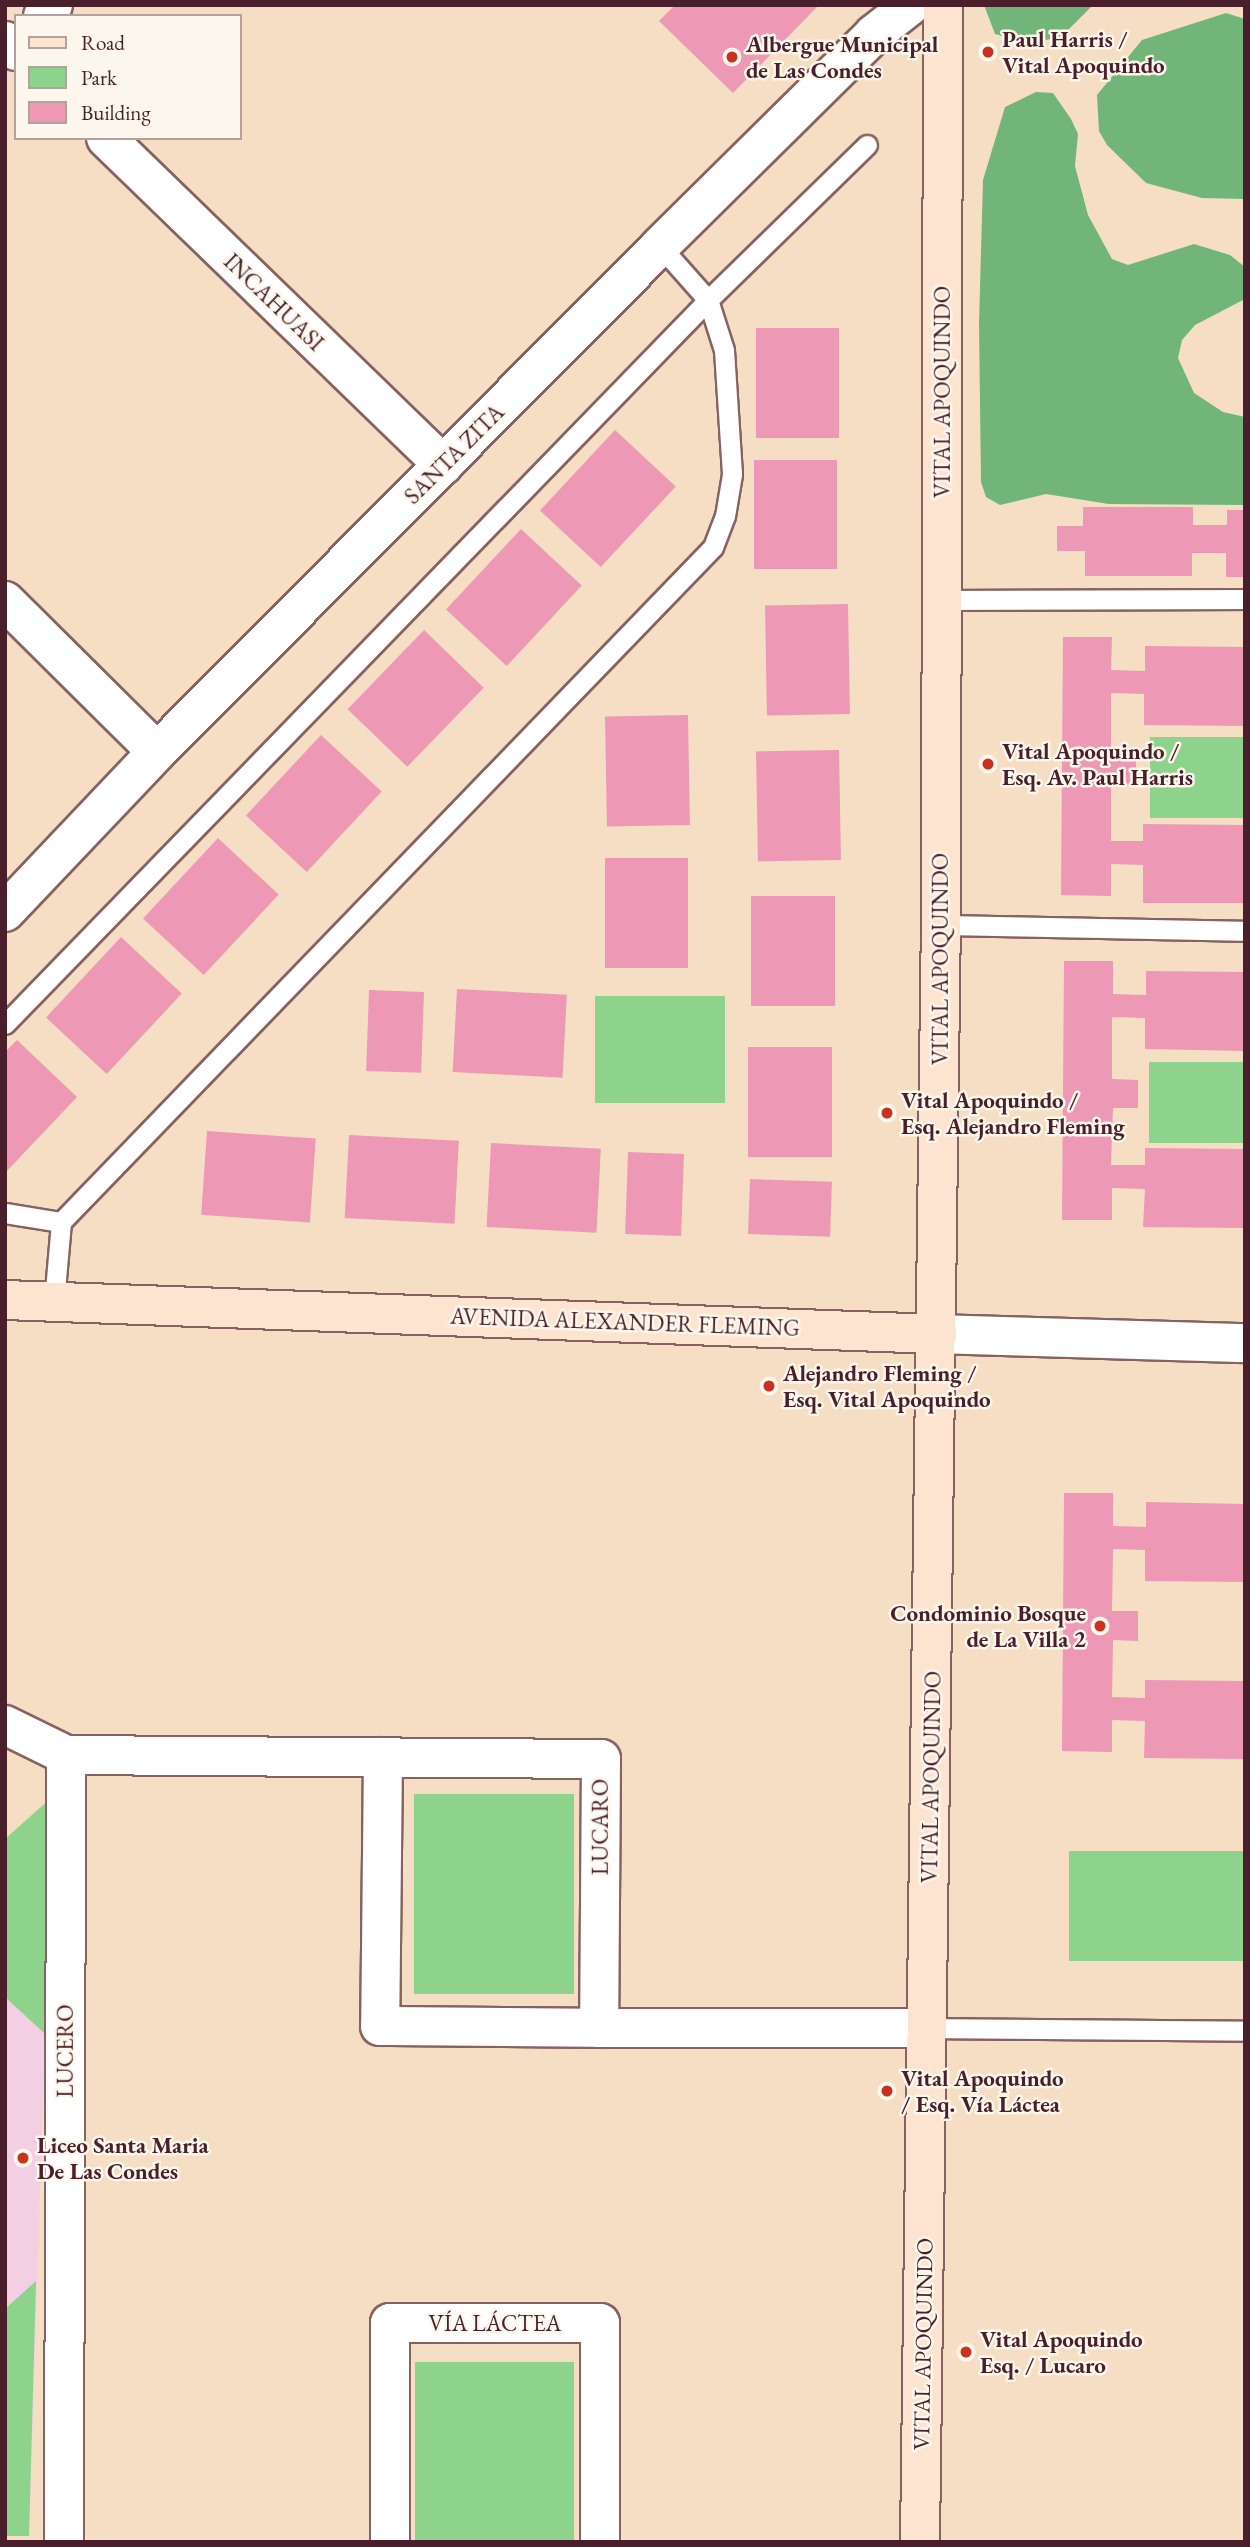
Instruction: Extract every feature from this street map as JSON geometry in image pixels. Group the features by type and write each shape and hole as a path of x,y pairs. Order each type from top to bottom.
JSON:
{"street":[{"name":"SANTA ZITA","path":"5,912 157,752 660,246 874,34 911,5"},
{"name":"VITAL APOQUINDO","path":"920,2542 941,925 943,5"},
{"name":"INCAHUASI","path":"108,140 443,465"},
{"path":"5,601 157,752"},
{"name":"AVENIDA ALEXANDER FLEMING","path":"5,1300 1245,1343"},
{"path":"5,1725 66,1755"},
{"name":"LUCARO","path":"66,1755 601,1759 599,2028"},
{"name":"LUCERO","path":"64,2542 66,1755"},
{"path":"383,1757 380,2026 927,2028"},
{"name":"VÍA LÁCTEA","path":"390,2542 390,2323 600,2323 600,2542"}],"lane":[{"path":"5,1024 708,300 867,145"},
{"path":"54,1302 61,1222 713,547 725,516 732,474 724,350 708,300 660,246"},
{"path":"942,600 1245,599"},
{"path":"941,925 1245,931"},
{"path":"5,1213 61,1222"},
{"path":"927,2028 1245,2031"}],"shaded area":[{"name":"Liceo Santa Maria De Las Condes","path":"5,1997 45,2034 29,2536 5,2536"}],"green space":[{"path":"984,5 1093,5 1061,37 1030,43 995,34"},
{"path":"1226,13 1245,19 1245,199 1202,198 1146,183 1107,145 1099,131 1097,95 1142,40"},
{"path":"1036,92 1053,93 1078,134 1075,166 1088,215 1112,259 1128,265 1194,244 1230,255 1245,267 1245,299 1195,325 1182,340 1178,358 1194,393 1223,412 1245,417 1245,505 1109,504 1046,494 1000,505 986,497 981,482 979,324 983,180 1005,107"},
{"path":"1150,737 1244,737 1244,818 1150,818"},
{"path":"595,996 725,996 725,1103 595,1103"},
{"path":"1149,1062 1243,1062 1243,1143 1149,1143"},
{"path":"414,1794 574,1794 574,1994 414,1994"},
{"path":"52,1797 45,2034 5,1997 5,1839"},
{"path":"1069,1851 1245,1851 1245,1961 1069,1961"},
{"path":"36,2281 29,2536 5,2536 5,2309"},
{"path":"415,2362 574,2362 574,2542 415,2542"}],"building":[{"name":"Albergue Municipal de Las Condes","path":"675,5 819,5 733,93 659,21"},
{"path":"756,328 839,328 839,438 756,438"},
{"path":"615,430 676,487 601,567 540,510"},
{"path":"754,460 837,460 837,569 754,569"},
{"path":"1083,507 1193,507 1193,525 1227,525 1227,510 1245,510 1245,577 1226,577 1226,553 1192,553 1192,576 1085,576 1085,551 1057,551 1057,526 1083,526"},
{"path":"521,529 582,586 507,666 446,609"},
{"path":"848,604 850,714 767,715 765,605"},
{"path":"424,630 484,688 407,767 348,709"},
{"path":"1063,637 1112,637 1111,670 1145,671 1145,646 1245,647 1245,726 1144,725 1144,694 1111,693 1111,755 1136,755 1136,785 1111,784 1111,841 1143,841 1143,824 1245,825 1245,903 1143,903 1143,865 1111,864 1111,896 1061,895"},
{"path":"688,715 690,825 607,826 605,716"},
{"path":"321,735 382,792 307,872 246,815"},
{"path":"839,750 841,860 758,861 756,751"},
{"path":"218,838 279,895 204,975 143,918"},
{"path":"605,858 688,858 688,968 605,968"},
{"path":"751,896 835,896 835,1006 751,1006"},
{"path":"121,937 182,994 107,1074 46,1017"},
{"path":"1064,961 1113,961 1113,994 1146,995 1146,971 1245,972 1245,1051 1145,1049 1145,1018 1112,1017 1112,1079 1138,1080 1138,1108 1113,1108 1111,1165 1145,1165 1145,1148 1245,1149 1245,1228 1143,1227 1145,1189 1112,1188 1112,1220 1062,1220"},
{"path":"457,989 567,995 563,1078 453,1072"},
{"path":"369,990 424,992 421,1073 366,1071"},
{"path":"17,1040 77,1097 5,1173 5,1052"},
{"path":"748,1047 832,1047 832,1157 748,1157"},
{"path":"207,1131 316,1139 310,1222 201,1215"},
{"path":"349,1135 459,1141 455,1224 345,1218"},
{"path":"491,1143 601,1149 596,1233 487,1227"},
{"path":"628,1152 684,1154 681,1236 625,1234"},
{"path":"750,1179 832,1182 830,1237 748,1234"},
{"name":"Condominio Bosque de La Villa 2","path":"1064,1493 1113,1493 1113,1526 1146,1527 1146,1502 1245,1504 1245,1582 1145,1581 1145,1550 1113,1549 1112,1611 1138,1611 1138,1641 1113,1640 1112,1697 1145,1698 1145,1680 1245,1681 1245,1759 1144,1758 1145,1721 1112,1720 1112,1752 1062,1751"}],"place":[{"name":"Paul Harris / Vital Apoquindo","path":"988,52"},
{"name":"Albergue Municipal de Las Condes","path":"732,57"},
{"name":"Vital Apoquindo / Esq. Av. Paul Harris","path":"988,764"},
{"name":"Vital Apoquindo / Esq. Alejandro Fleming","path":"887,1113"},
{"name":"Alejandro Fleming / Esq. Vital Apoquindo","path":"769,1386"},
{"name":"Condominio Bosque de La Villa 2","path":"1100,1626"},
{"name":"Vital Apoquindo / Esq. Vía Láctea","path":"887,2091"},
{"name":"Liceo Santa Maria De Las Condes","path":"23,2158"},
{"name":"Vital Apoquindo Esq. / Lucaro","path":"966,2352"}]}
